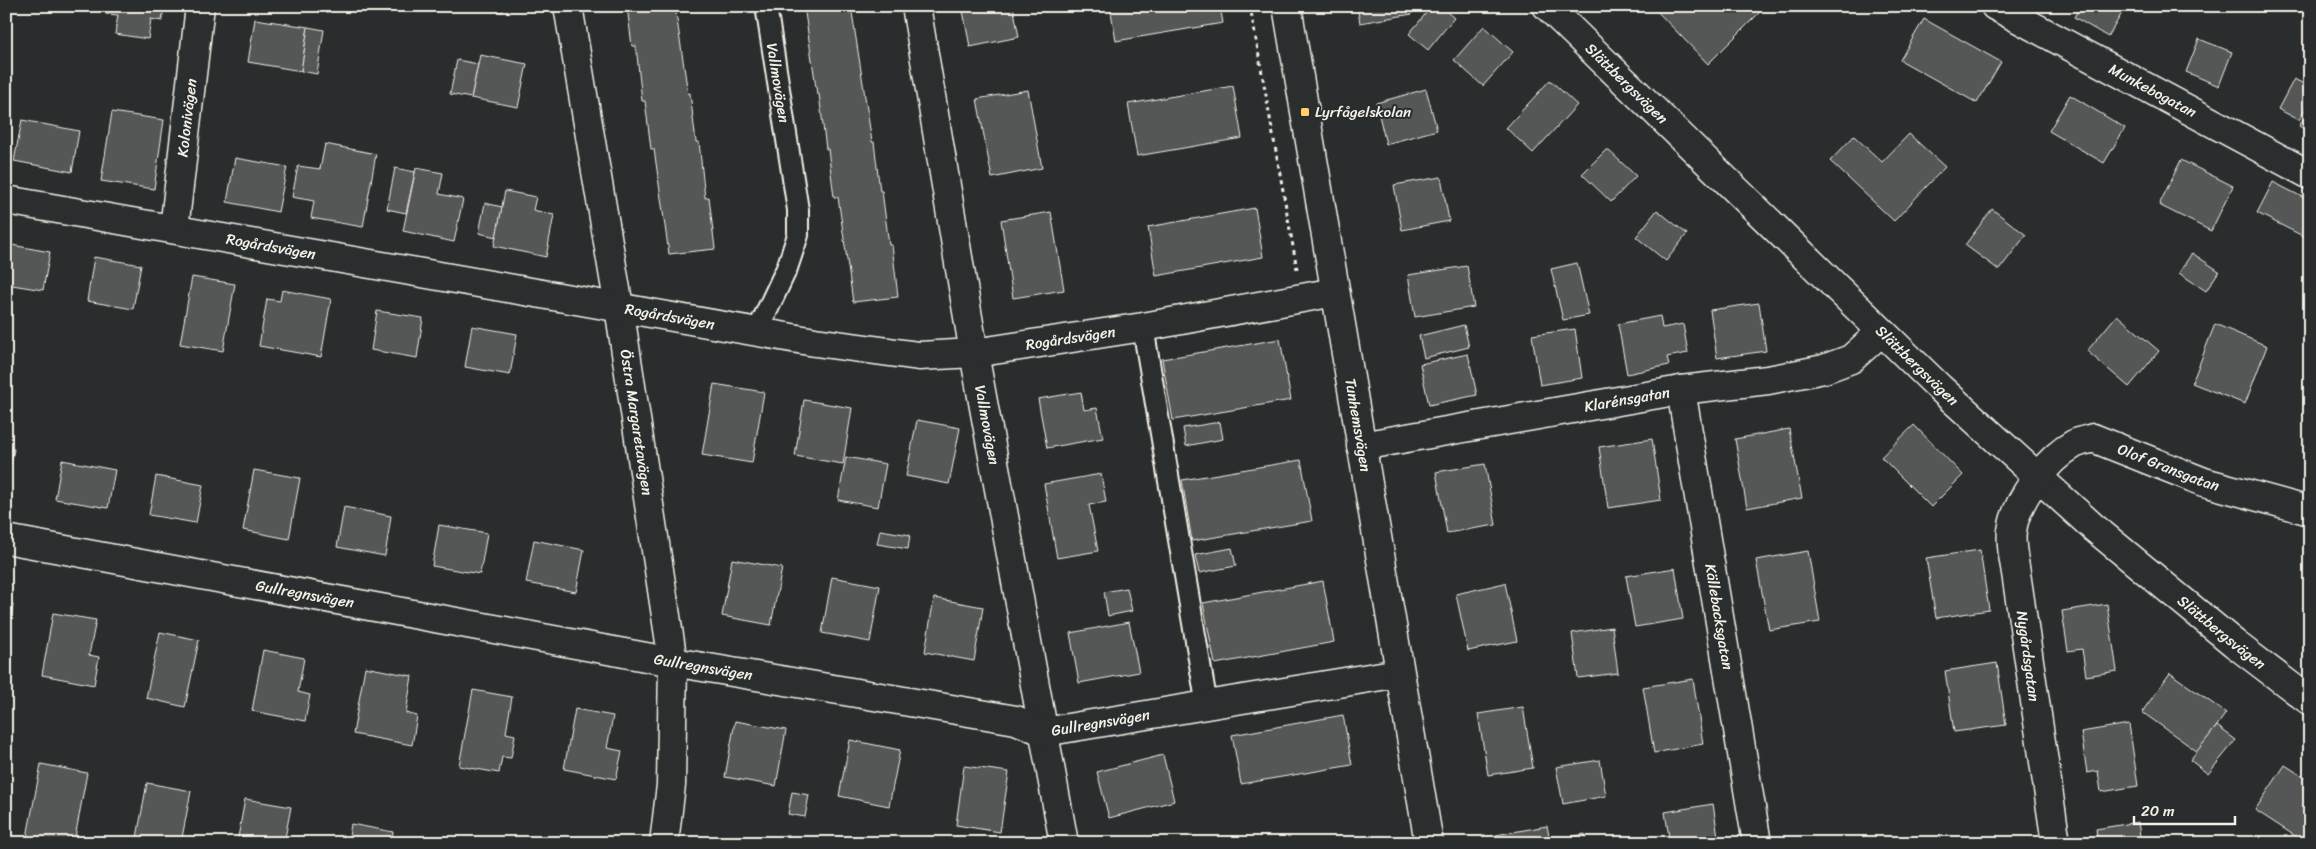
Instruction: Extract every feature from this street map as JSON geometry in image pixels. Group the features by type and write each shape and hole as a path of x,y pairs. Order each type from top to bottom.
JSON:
{"street":[{"name":"Kolonivägen","path":"174,230 200,6"},
{"name":"Östra Margaretavägen","path":"568,6 619,307 673,662 671,785 664,843"},
{"name":"Vallmovägen","path":"916,6 974,353 1064,843"},
{"name":"Tunhemsvägen","path":"1287,6 1429,843"},
{"name":"Slättbergsvägen","path":"1547,6 1940,388 2039,475 2101,533 2235,644 2310,701"},
{"name":"Munkebogatan","path":"1995,6 2310,175"},
{"name":"Rogårdsvägen","path":"6,200 815,342 919,356 974,353 1143,327 1335,292"},
{"name":"Klarénsgatan","path":"1361,446 1681,390 1768,380 1824,369 1851,359 1881,332"},
{"name":"Källebacksgatan","path":"1681,390 1757,843"},
{"name":"Olof Gransgatan","path":"2039,475 2049,464 2075,444 2093,438 2204,482 2310,511"},
{"name":"Nygårdsgatan","path":"2039,475 2017,511 2012,532 2016,573 2056,843"},
{"name":"Gullregnsvägen","path":"6,539 673,662 1016,720 1044,732 1399,673"}],"lane":[{"name":"Vallmovägen","path":"757,332 787,268 798,235 798,210 766,6"},
{"path":"1143,327 1207,706"}],"building":[{"path":"107,6 164,6 162,21 151,19 148,39 115,34 118,15 106,14"},
{"path":"468,6 504,6 503,12"},
{"path":"627,6 675,6 688,94 690,93 696,142 699,142 705,198 709,197 715,249 669,254 654,149 651,149 645,101 642,101 636,46 632,46"},
{"path":"804,6 851,6 872,142 874,142 880,191 882,191 889,245 892,245 898,297 853,302 838,197 834,197 828,149 826,149"},
{"path":"962,6 1013,6 1019,37 970,47"},
{"path":"1110,6 1220,6 1223,23 1116,41"},
{"path":"1357,6 1410,6 1412,14 1360,23"},
{"path":"1432,6 1440,6 1454,18 1428,50 1409,34"},
{"path":"1652,6 1766,6 1708,64"},
{"path":"2081,6 2126,6 2108,37 2074,17"},
{"path":"255,19 308,27 301,71 248,62"},
{"path":"1924,19 2001,62 1977,103 1900,60"},
{"path":"1484,26 1513,52 1483,86 1454,60"},
{"path":"308,27 324,30 317,74 301,71"},
{"path":"2199,39 2232,52 2219,86 2186,72"},
{"path":"480,55 527,64 518,107 471,98"},
{"path":"457,60 478,64 471,98 450,94"},
{"path":"2294,79 2310,87 2310,101 2299,120 2278,109"},
{"path":"1550,80 1577,105 1533,153 1506,128"},
{"path":"1233,86 1242,138 1137,156 1128,104"},
{"path":"1426,89 1437,130 1386,144 1376,103"},
{"path":"1028,90 1042,168 992,178 977,99"},
{"path":"2070,95 2125,128 2104,163 2049,131"},
{"path":"2310,108 2310,133 2299,126"},
{"path":"112,112 164,120 154,189 101,181"},
{"path":"22,120 79,131 72,172 14,161"},
{"path":"1909,134 1945,167 1894,221 1830,161 1854,136 1882,162"},
{"path":"325,144 376,154 363,227 311,218 314,201 292,197 298,166 320,169"},
{"path":"1607,149 1636,176 1611,202 1582,174"},
{"path":"235,158 287,167 278,212 227,202"},
{"path":"2181,160 2233,186 2211,231 2159,205"},
{"path":"395,168 415,172 406,213 387,209"},
{"path":"416,168 443,173 439,194 463,199 454,242 403,231"},
{"path":"1441,177 1449,221 1402,230 1394,185"},
{"path":"2273,182 2310,201 2309,239 2257,213"},
{"path":"505,191 536,197 533,210 554,215 546,257 494,246"},
{"path":"485,203 502,207 496,237 479,233"},
{"path":"1255,208 1263,257 1156,276 1148,227"},
{"path":"1992,209 2026,235 1999,270 1965,245"},
{"path":"1657,210 1687,234 1666,261 1636,237"},
{"path":"1051,212 1064,290 1013,298 1001,220"},
{"path":"6,244 50,252 43,290 6,284"},
{"path":"2192,253 2219,271 2206,291 2179,273"},
{"path":"94,257 141,265 133,309 87,301"},
{"path":"1577,263 1589,315 1563,320 1551,269"},
{"path":"1467,266 1474,307 1415,317 1408,275"},
{"path":"192,277 235,284 223,351 180,344"},
{"path":"282,290 331,299 321,357 259,346 267,299 280,301"},
{"path":"1759,303 1766,351 1717,358 1710,310"},
{"path":"377,311 423,318 417,358 371,350"},
{"path":"2117,315 2159,351 2129,387 2087,351"},
{"path":"1660,316 1662,328 1683,324 1688,353 1667,357 1669,365 1627,374 1618,324"},
{"path":"2215,324 2267,346 2245,404 2192,383"},
{"path":"1464,325 1469,347 1424,358 1419,336"},
{"path":"472,326 517,334 510,375 465,367"},
{"path":"1575,329 1582,378 1540,385 1532,335"},
{"path":"1280,339 1291,400 1173,420 1162,359"},
{"path":"1468,354 1477,395 1429,405 1420,364"},
{"path":"714,384 764,392 752,463 702,455"},
{"path":"1081,392 1084,410 1097,408 1103,438 1047,448 1038,399"},
{"path":"804,400 852,408 843,464 795,456"},
{"path":"917,420 960,428 949,484 906,476"},
{"path":"1220,422 1223,439 1186,446 1183,428"},
{"path":"1914,425 1963,475 1931,507 1881,457"},
{"path":"1789,429 1802,498 1747,508 1735,439"},
{"path":"1652,439 1661,500 1608,508 1599,447"},
{"path":"6,447 14,449 6,489"},
{"path":"846,457 886,464 878,507 838,500"},
{"path":"62,460 115,470 108,508 55,499"},
{"path":"1301,460 1312,521 1192,541 1182,480"},
{"path":"1485,464 1496,525 1447,533 1436,472"},
{"path":"254,470 300,478 289,539 243,530"},
{"path":"1101,474 1106,502 1089,505 1098,551 1057,558 1044,484"},
{"path":"156,476 203,485 196,523 149,515"},
{"path":"344,507 391,516 385,556 337,547"},
{"path":"439,525 487,533 480,574 432,566"},
{"path":"880,530 910,535 908,549 877,544"},
{"path":"534,540 584,550 576,592 526,583"},
{"path":"1232,548 1236,566 1199,573 1195,555"},
{"path":"1980,550 1989,610 1936,618 1926,558"},
{"path":"1808,551 1820,622 1769,630 1756,560"},
{"path":"732,559 782,568 771,625 722,616"},
{"path":"1675,568 1683,619 1635,627 1626,576"},
{"path":"832,577 880,586 870,642 822,633"},
{"path":"1323,581 1334,642 1215,664 1203,603"},
{"path":"1505,583 1517,641 1468,651 1456,594"},
{"path":"1127,588 1132,611 1108,616 1104,592"},
{"path":"934,598 983,607 974,661 925,652"},
{"path":"6,603 13,604 7,643 6,643"},
{"path":"2107,604 2117,671 2086,676 2082,649 2068,651 2062,611"},
{"path":"53,613 96,620 89,655 99,657 94,685 42,675"},
{"path":"1129,622 1139,672 1079,683 1070,633"},
{"path":"1612,627 1618,673 1578,678 1572,633"},
{"path":"160,632 199,640 185,707 146,698"},
{"path":"263,650 304,658 298,692 310,695 305,721 252,711"},
{"path":"1997,663 2006,725 1954,732 1945,671"},
{"path":"365,667 412,676 406,713 417,716 412,745 353,734"},
{"path":"2170,673 2226,713 2198,752 2142,712"},
{"path":"1693,679 1703,744 1654,753 1643,687"},
{"path":"473,690 512,697 506,733 515,735 511,758 502,757 499,773 459,766"},
{"path":"1523,707 1533,768 1488,775 1478,714"},
{"path":"575,709 613,716 607,748 622,751 616,779 564,769"},
{"path":"1343,715 1352,765 1241,784 1232,735"},
{"path":"735,721 786,730 776,786 725,777"},
{"path":"2129,724 2138,786 2101,792 2098,771 2087,773 2081,732"},
{"path":"2217,726 2236,740 2208,774 2190,760"},
{"path":"850,740 900,750 889,806 839,796"},
{"path":"1163,755 1174,801 1109,818 1097,772"},
{"path":"1600,760 1606,796 1563,804 1556,767"},
{"path":"41,764 87,773 74,843 26,842"},
{"path":"2285,765 2310,781 2310,843 2306,843 2255,810"},
{"path":"964,766 1009,772 1000,832 956,825"},
{"path":"147,783 191,791 181,843 136,843"},
{"path":"792,792 809,795 805,817 788,814"},
{"path":"245,799 291,807 284,843 237,843"},
{"path":"1713,804 1719,843 1670,843 1665,812"},
{"path":"2138,822 2141,843 2098,843 2096,829"},
{"path":"351,824 393,832 391,843 348,843"},
{"path":"1547,826 1550,841 1585,834 1587,843 1497,843 1496,835"}],"place":[{"name":"Lyrfågelskolan","path":"1305,112"}]}
